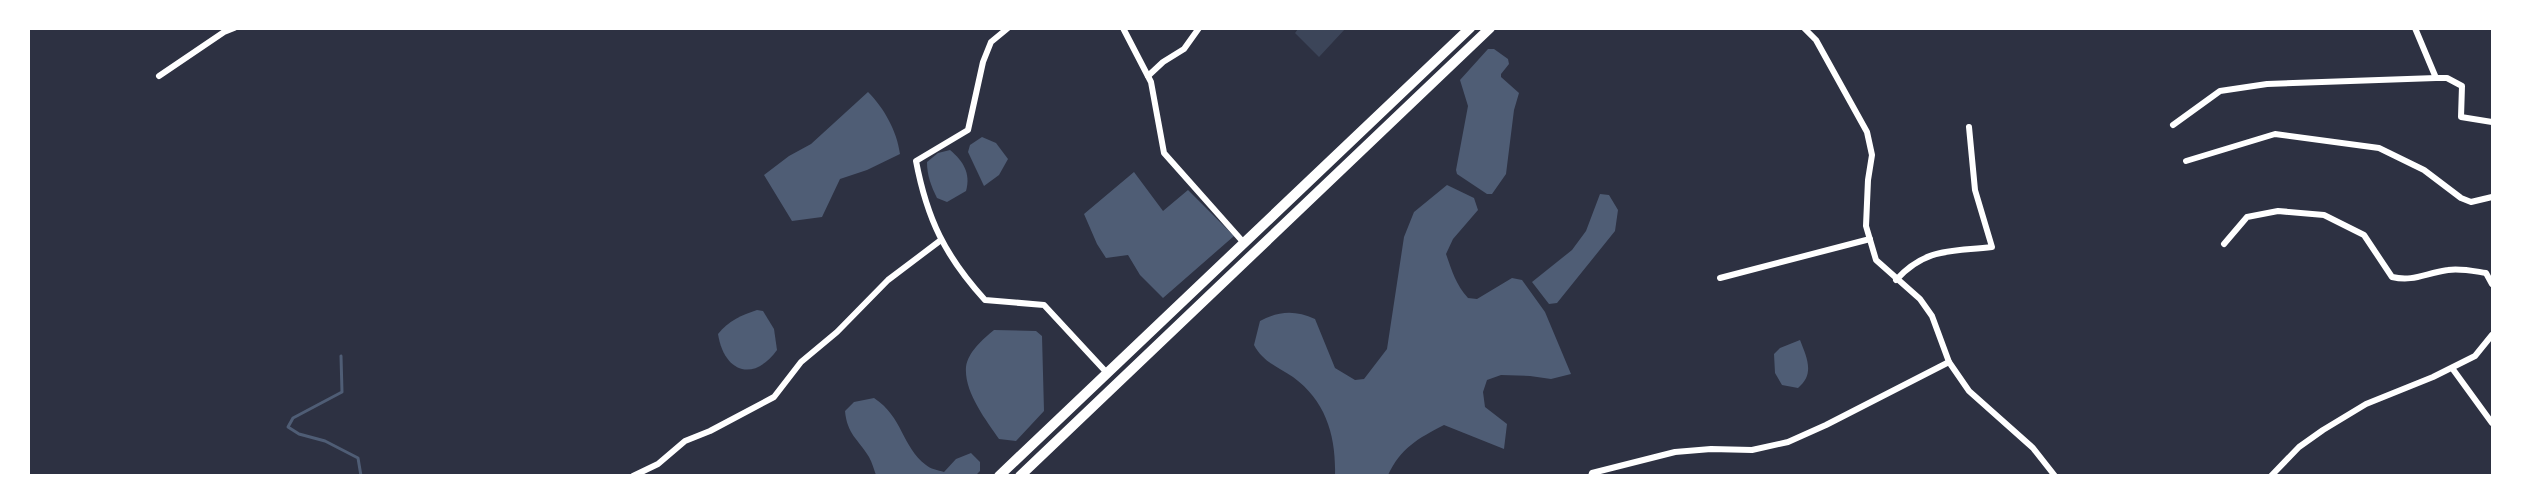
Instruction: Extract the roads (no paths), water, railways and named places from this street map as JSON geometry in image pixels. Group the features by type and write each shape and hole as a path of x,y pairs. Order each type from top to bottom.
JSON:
{"highway":[{"path":"999,476 1470,28"},
{"path":"1020,476 1490,28"}],"street":[{"path":"159,76 224,32 234,28"},
{"path":"1008,28 991,42 982,62 968,130 916,161 922,196 941,240 966,279 986,300 1044,305 1107,373"},
{"path":"1123,28 1151,82 1164,153 1244,243"},
{"path":"1148,76 1163,62 1184,49 1200,28"},
{"path":"1803,28 1816,40 1867,132 1872,155 1868,180 1866,226 1876,260 1920,299 1932,316 1949,362 1969,391 2033,448 2055,476"},
{"path":"2415,28 2436,78"},
{"path":"2174,125 2220,91 2267,84 2436,78 2447,78 2462,86 2461,117 2493,122"},
{"path":"1896,280 1929,255 1992,247 1975,190 1969,127"},
{"path":"2186,161 2275,134 2379,148 2424,170 2462,198 2471,201 2493,197"},
{"path":"2224,244 2247,217 2278,211 2324,215 2364,235 2392,277 2408,280 2451,269 2468,270 2486,273 2493,284"},
{"path":"1720,278 1870,239"},
{"path":"633,476 658,464 685,441 710,431 774,397 801,362 837,332 888,280 941,240"},
{"path":"2271,476 2273,471 2299,447 2331,424 2366,404 2475,356 2493,335"},
{"path":"1591,476 1592,473 1675,452 1711,449 1752,450 1788,442 1949,362"},
{"path":"2452,368 2493,423"}],"waterway":[{"path":"341,356 342,392 293,418 288,427 299,434 325,441 358,458 361,476"}]}
